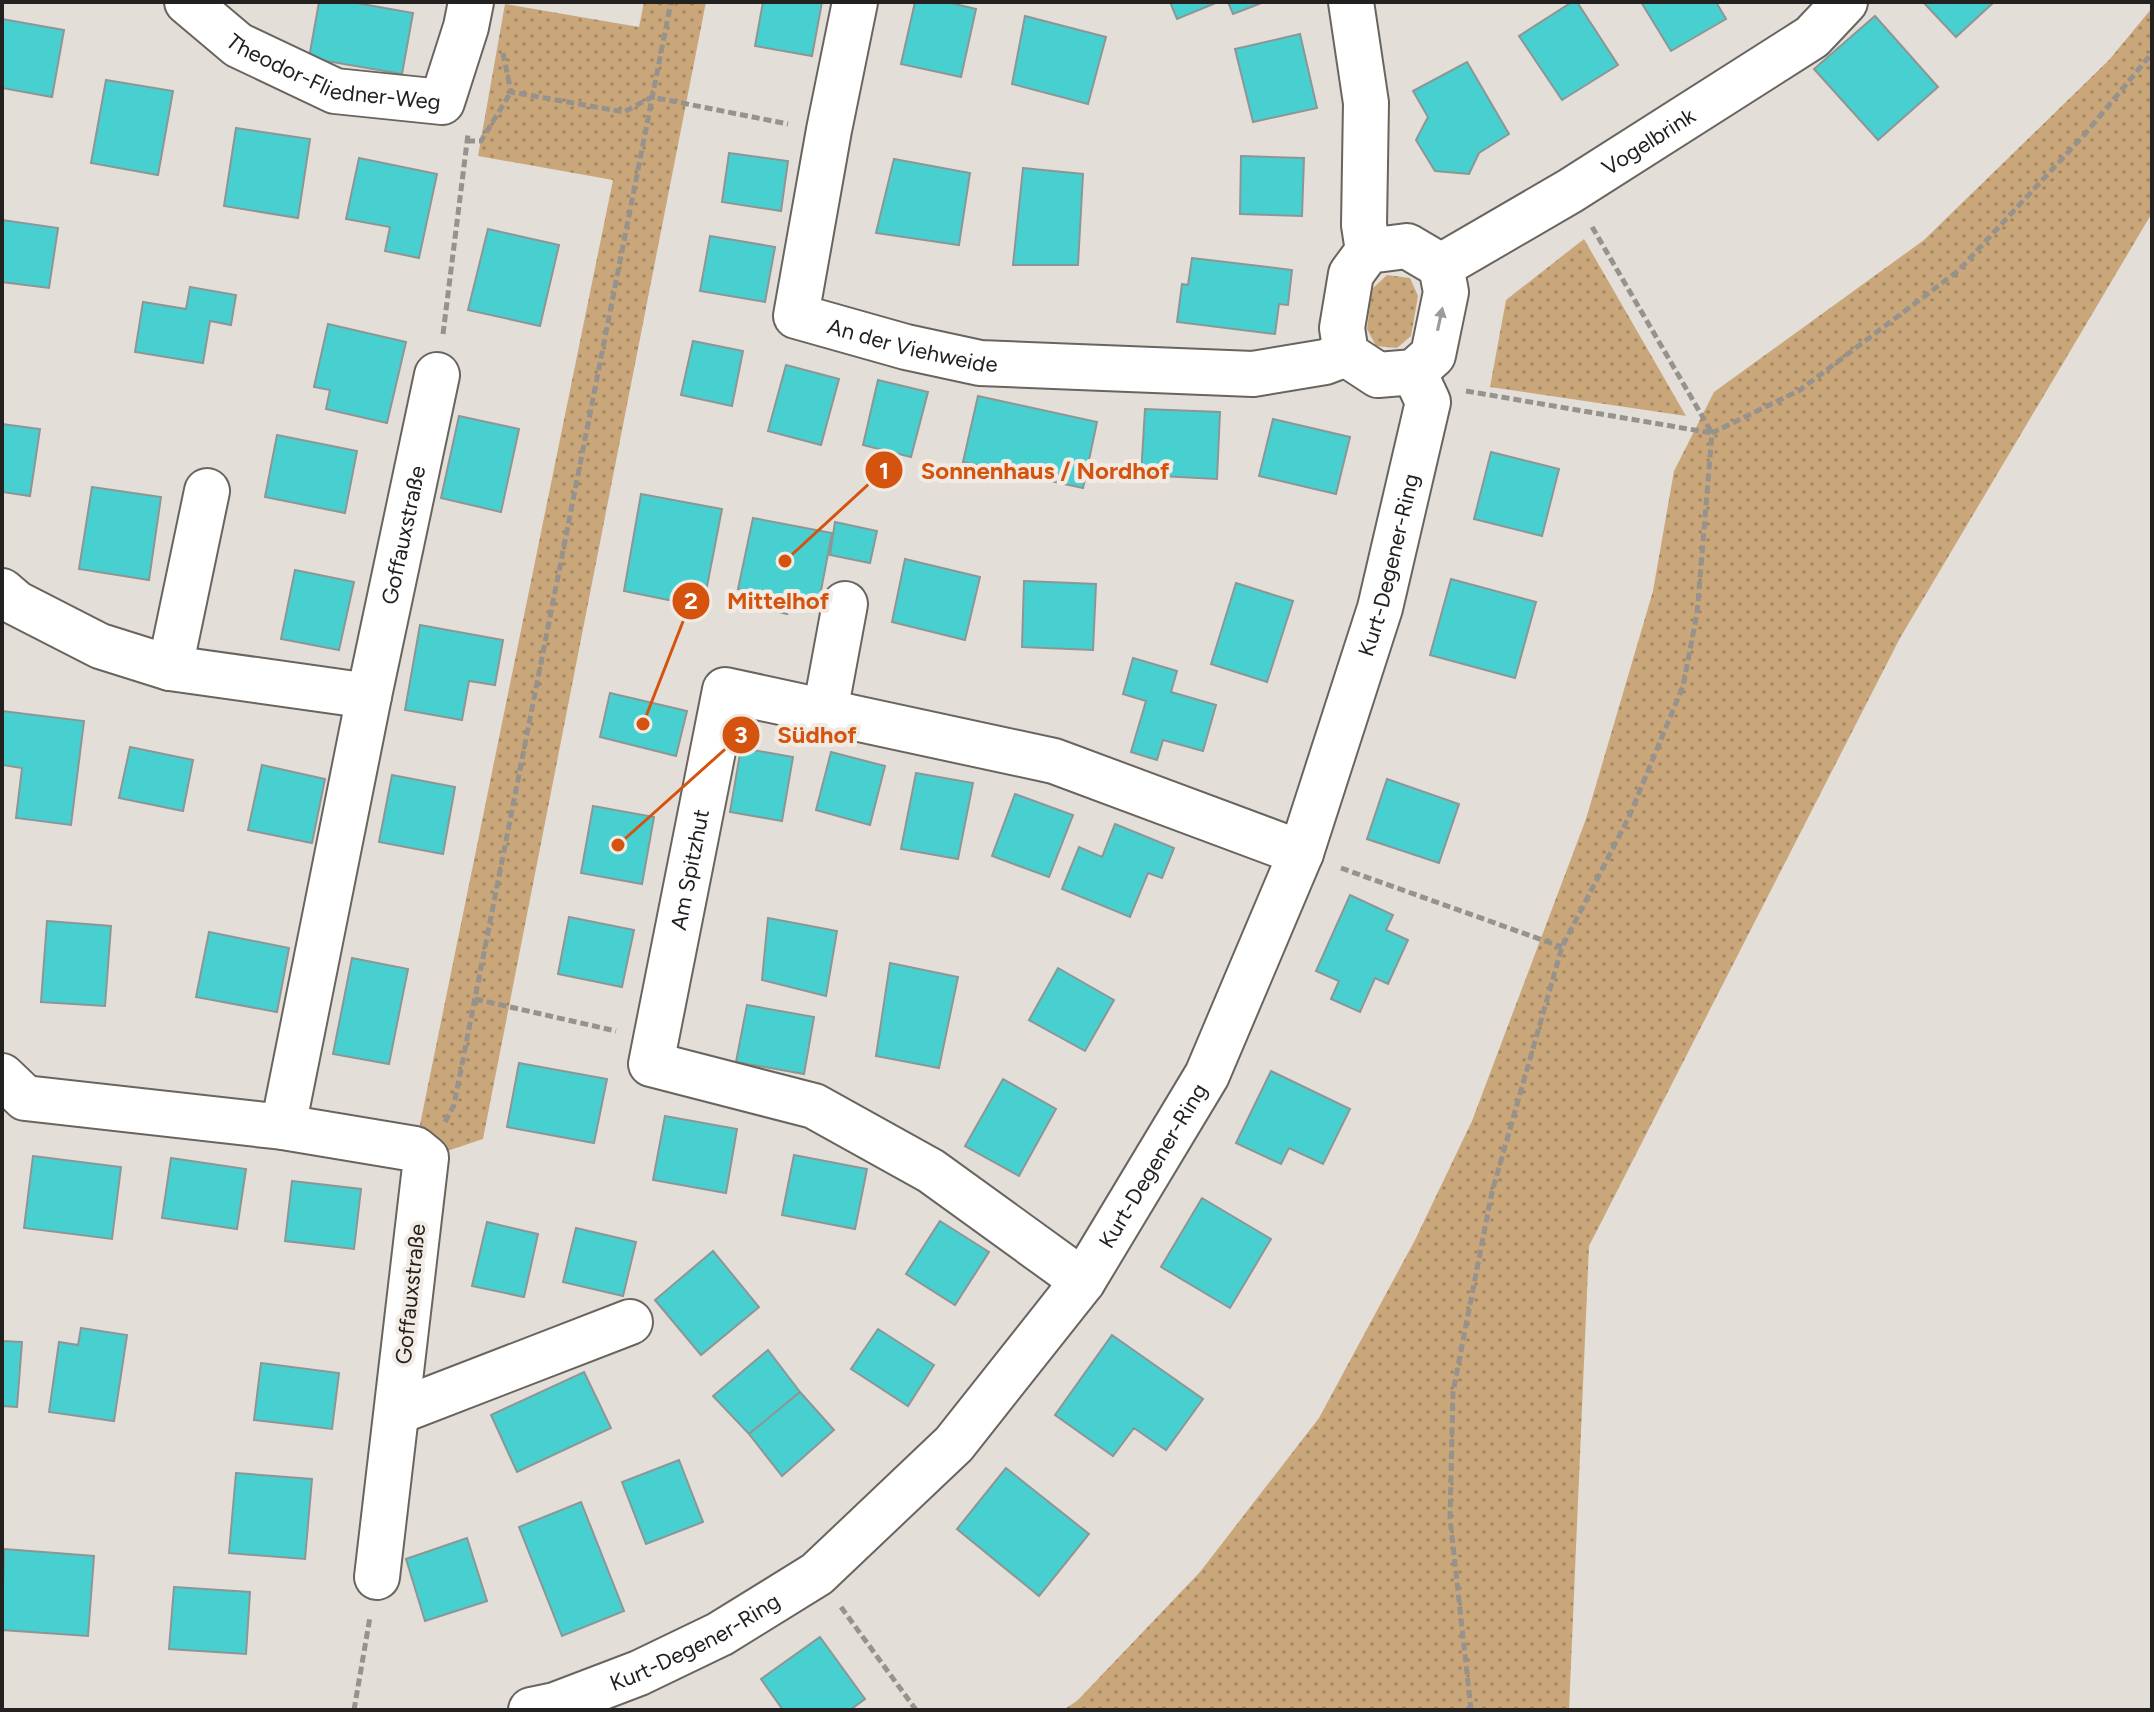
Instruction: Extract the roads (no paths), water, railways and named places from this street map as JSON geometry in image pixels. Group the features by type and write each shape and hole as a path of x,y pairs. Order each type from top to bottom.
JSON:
{"street":[{"name":"Theodor-Fliedner-Weg","path":"187,2 238,45 335,91 442,102 469,14"},
{"name":"An der Viehweide","path":"855,2 796,316 906,347 980,363 1253,374 1325,362 1346,354"},
{"path":"1351,2 1366,103 1364,225 1368,251 1351,274 1342,328 1346,354 1378,375 1421,387"},
{"name":"Vogelbrink","path":"1441,266 1570,191 1812,37 1845,2"},
{"path":"1368,251 1407,246 1441,266"},
{"name":"Kurt-Degener-Ring","path":"531,1710 555,1705 639,1673 720,1634 817,1574 954,1444 1083,1281 1207,1075 1301,853 1380,608 1421,387 1433,355 1446,292 1441,266"},
{"name":"Goffauxstraße","path":"377,1577 426,1158 415,1149 283,1127 437,375"},
{"path":"170,668 207,491"},
{"path":"2,591 16,603 100,646 170,668 369,696"},
{"path":"825,712 845,604"},
{"name":"Am Spitzhut","path":"1083,1281 931,1171 814,1106 651,1064 725,690 1054,761 1301,853"},
{"path":"2,1076 25,1098 283,1127"},
{"path":"397,1412 630,1322"}],"place":[{"name":"Sonnenhaus / Nordhof","path":"785,561"},
{"name":"Mittelhof","path":"643,724"},
{"name":"Südhof","path":"618,845"}]}
